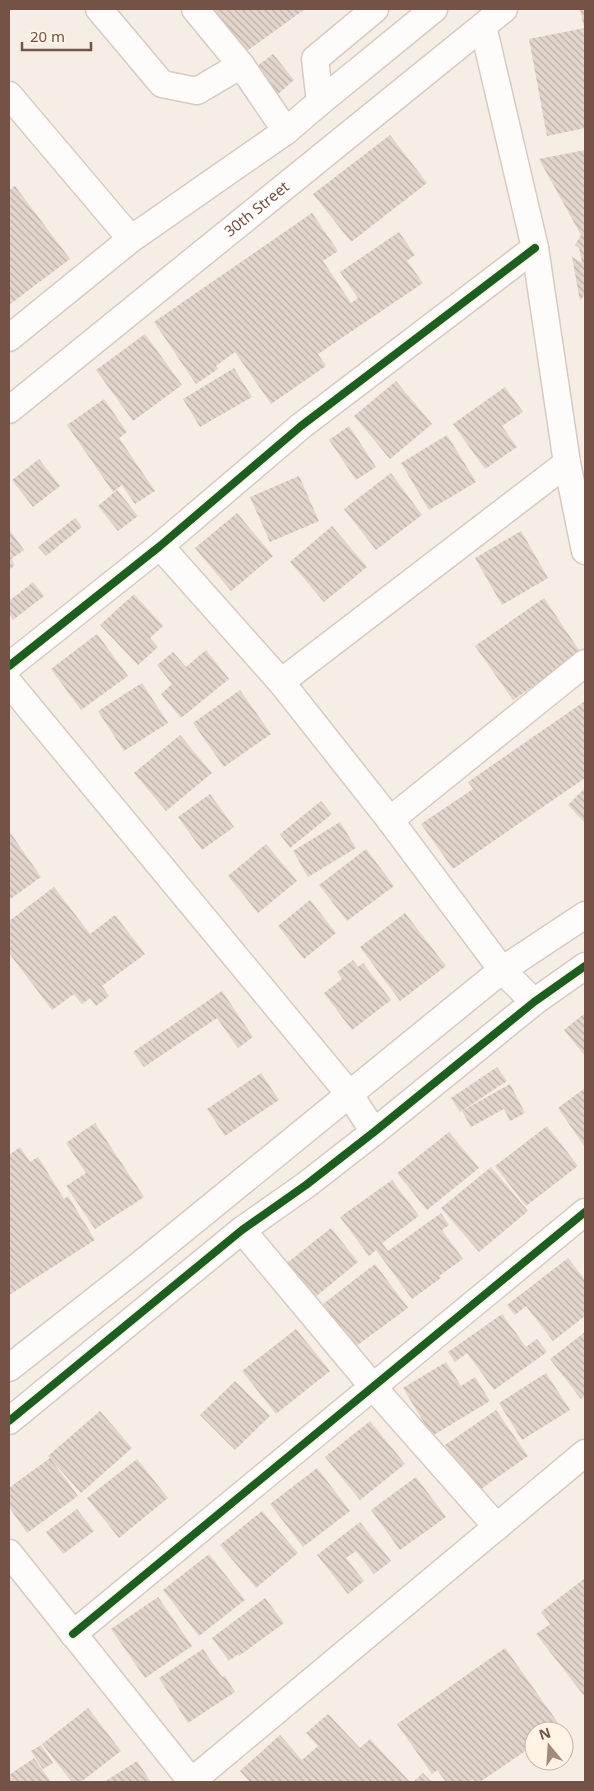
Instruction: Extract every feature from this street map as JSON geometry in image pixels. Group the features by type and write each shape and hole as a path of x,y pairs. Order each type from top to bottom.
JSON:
{"street":[{"path":"99,9 162,84 196,91 241,65"},
{"path":"195,9 241,65 286,131"},
{"path":"320,102 315,60 375,9"},
{"path":"9,338 131,239 286,131 434,9"},
{"name":"30th Street","path":"9,410 504,9"},
{"path":"483,26 535,248 567,463 585,551"},
{"path":"9,95 131,239"},
{"path":"9,666 160,546 301,426 535,248"},
{"path":"281,682 567,463"},
{"path":"160,546 281,682 390,820 502,970 534,1002"},
{"path":"390,820 585,663"},
{"path":"9,683 350,1095 374,1132"},
{"path":"9,1368 136,1268 502,970 585,915"},
{"path":"9,1421 242,1230 374,1132 534,1002 585,966"},
{"path":"73,1634 374,1388 585,1212"},
{"path":"242,1230 374,1388 497,1527"},
{"path":"9,1553 192,1782 585,1453"}],"building":[{"path":"200,9 305,9 236,59"},
{"path":"580,9 585,9 585,28 584,28"},
{"path":"585,28 585,128 547,136 529,39"},
{"path":"273,54 294,80 278,94 256,67"},
{"path":"390,135 427,183 351,242 313,194"},
{"path":"585,150 585,294 580,301 572,257 582,263 579,248 575,245 581,235 539,159"},
{"path":"15,186 70,259 9,305 9,190"},
{"path":"312,213 338,251 323,261 351,303 358,298 340,272 399,232 415,255 407,261 423,283 318,354 326,366 271,404 235,352 216,366 218,369 196,384 154,322"},
{"path":"145,334 182,385 133,421 96,370"},
{"path":"234,368 252,397 200,427 183,399"},
{"path":"396,381 432,424 390,459 354,416"},
{"path":"505,387 523,412 502,426 517,447 485,469 453,424"},
{"path":"104,399 127,432 119,438 155,491 135,504 122,485 113,492 67,425"},
{"path":"349,426 376,467 356,480 329,440"},
{"path":"447,435 476,482 429,510 401,463"},
{"path":"39,459 60,486 33,507 12,480"},
{"path":"391,473 422,515 376,550 344,509"},
{"path":"299,476 319,521 270,542 250,497"},
{"path":"117,490 138,516 118,531 98,506"},
{"path":"237,513 273,556 231,591 195,548"},
{"path":"75,518 82,527 46,556 38,547"},
{"path":"332,526 367,567 324,602 290,562"},
{"path":"9,529 24,550 11,559 15,565 9,570"},
{"path":"521,531 548,578 502,605 475,558"},
{"path":"33,582 44,596 13,620 9,614 9,601"},
{"path":"134,594 163,626 150,638 158,647 138,665 100,625"},
{"path":"544,598 581,653 513,700 475,646"},
{"path":"97,634 128,676 81,710 51,669"},
{"path":"206,650 229,679 181,718 161,694 172,684 157,665 173,652 186,667"},
{"path":"142,683 168,723 124,751 98,711"},
{"path":"240,690 271,734 224,767 193,723"},
{"path":"585,701 585,778 453,869 421,824 473,789 468,782"},
{"path":"180,735 212,773 166,811 134,773"},
{"path":"585,788 585,823 568,805"},
{"path":"210,794 234,827 202,850 178,817"},
{"path":"321,801 332,814 290,848 280,834"},
{"path":"340,822 356,848 308,877 293,851"},
{"path":"9,831 41,877 9,900"},
{"path":"266,844 297,881 258,913 228,876"},
{"path":"366,849 394,886 347,921 319,885"},
{"path":"54,887 90,934 115,915 145,954 102,986 109,996 96,1006 90,998 82,1004 74,994 52,1010 9,953 9,921"},
{"path":"310,900 336,933 304,959 278,926"},
{"path":"405,913 446,966 400,1001 360,947"},
{"path":"353,960 358,967 363,963 391,1000 352,1030 324,993 342,979 337,972"},
{"path":"222,991 253,1037 238,1048 217,1018 144,1067 133,1052"},
{"path":"585,1013 585,1056 564,1030"},
{"path":"497,1067 507,1081 460,1112 451,1098"},
{"path":"261,1073 279,1100 225,1136 207,1109"},
{"path":"510,1084 525,1113 510,1121 504,1109 471,1127 462,1111"},
{"path":"585,1088 585,1147 558,1108"},
{"path":"95,1123 144,1197 95,1229 66,1186 86,1173 66,1143"},
{"path":"547,1126 578,1166 526,1206 495,1166"},
{"path":"449,1132 479,1168 427,1210 397,1173"},
{"path":"20,1147 30,1162 38,1157 64,1199 68,1196 95,1240 9,1295 9,1155"},
{"path":"491,1167 528,1211 479,1252 441,1208"},
{"path":"392,1180 419,1216 382,1243 388,1251 441,1213 449,1225 442,1230 463,1259 412,1299 376,1250 369,1256 340,1217"},
{"path":"331,1228 358,1262 309,1302 282,1267"},
{"path":"568,1258 585,1280 585,1316 553,1341 526,1306 515,1315 507,1305"},
{"path":"375,1264 408,1308 355,1347 323,1304"},
{"path":"502,1314 526,1347 537,1339 547,1352 494,1390 467,1353 455,1362 448,1352"},
{"path":"296,1329 330,1371 276,1414 242,1371"},
{"path":"585,1332 585,1396 581,1399 550,1359"},
{"path":"446,1362 461,1386 475,1377 490,1401 432,1436 403,1388"},
{"path":"546,1373 570,1410 522,1440 499,1403"},
{"path":"235,1381 270,1416 235,1450 200,1415"},
{"path":"496,1410 528,1456 478,1491 445,1445"},
{"path":"100,1411 132,1448 81,1493 48,1456"},
{"path":"370,1421 405,1464 360,1500 325,1457"},
{"path":"50,1458 78,1496 27,1533 9,1507 9,1488"},
{"path":"137,1459 168,1498 119,1538 87,1498"},
{"path":"317,1468 350,1511 303,1547 270,1504"},
{"path":"416,1477 446,1517 400,1550 371,1510"},
{"path":"77,1509 94,1531 63,1554 46,1532"},
{"path":"262,1511 298,1553 256,1588 220,1545"},
{"path":"360,1522 391,1561 374,1574 356,1551 346,1558 364,1581 348,1594 317,1555"},
{"path":"209,1554 245,1600 199,1636 163,1590"},
{"path":"585,1578 585,1697 536,1634 550,1624 541,1612"},
{"path":"158,1597 192,1646 145,1678 111,1629"},
{"path":"265,1598 284,1623 239,1656 238,1654 229,1661 212,1638"},
{"path":"505,1648 557,1721 524,1721 524,1752 480,1782 475,1782 473,1779 469,1782 446,1782 437,1770 432,1774 397,1724"},
{"path":"203,1649 222,1677 225,1676 235,1692 188,1723 159,1678"},
{"path":"88,1708 121,1751 81,1782 72,1782 42,1744"},
{"path":"328,1714 360,1748 370,1739 410,1782 250,1782 240,1771 280,1735 302,1760 318,1746 306,1733"},
{"path":"41,1745 53,1763 43,1769 31,1751"},
{"path":"34,1758 51,1782 9,1782 9,1775"},
{"path":"137,1761 151,1782 104,1782"},
{"path":"423,1773 432,1782 415,1782"}],"cycle path":[{"path":"9,666 160,546 301,426 535,248"},
{"path":"9,1421 242,1230 306,1185 534,1002 585,966"},
{"path":"73,1634 585,1212"}]}
